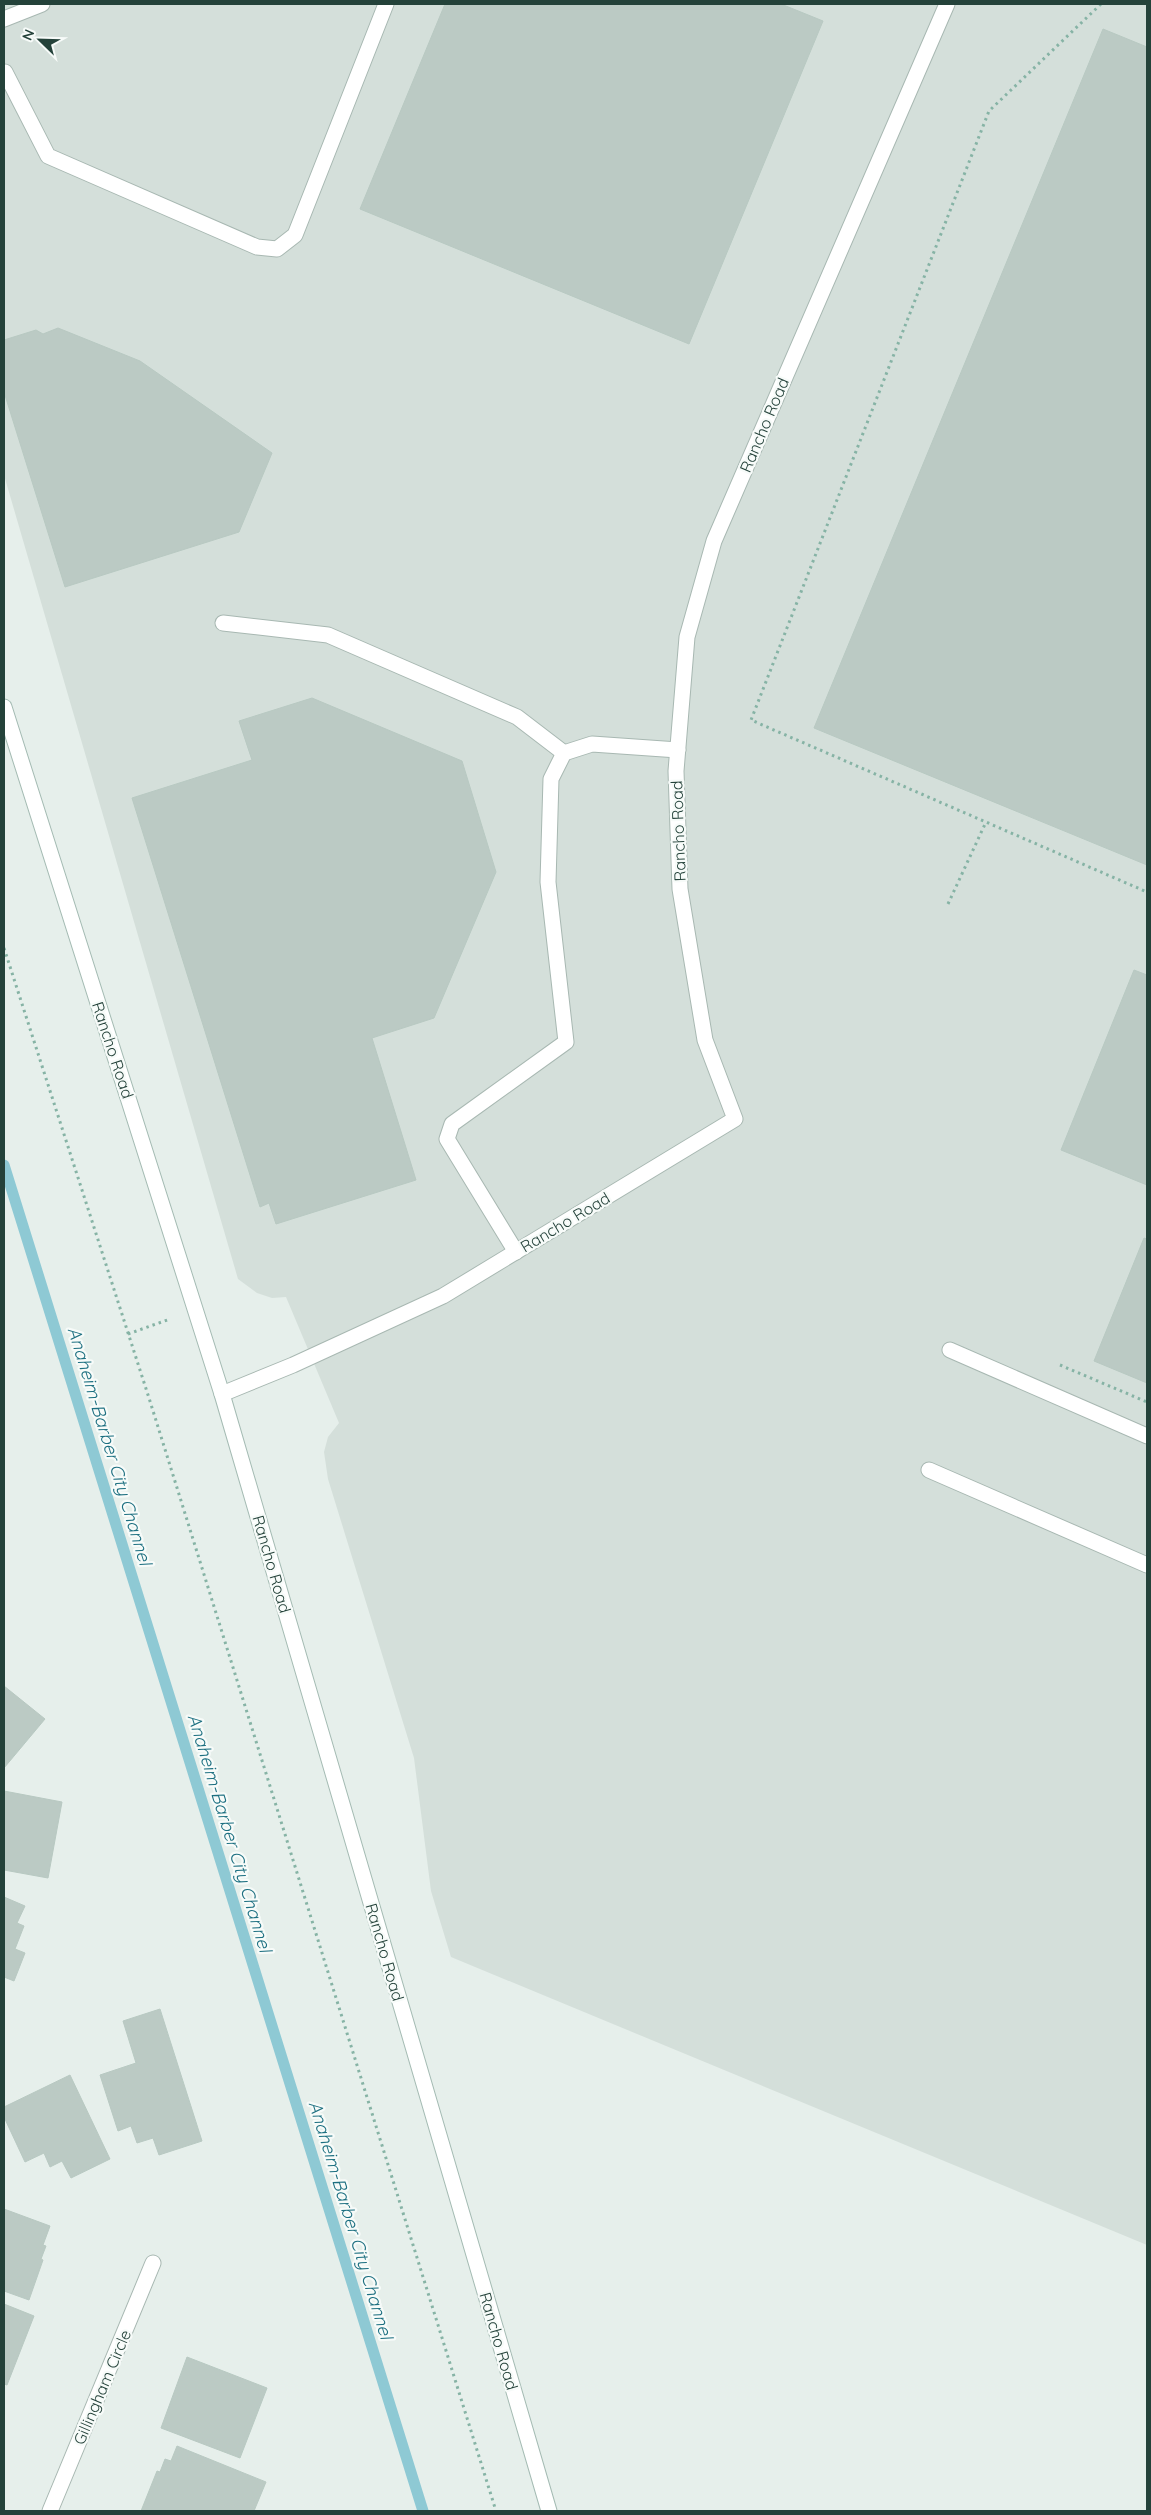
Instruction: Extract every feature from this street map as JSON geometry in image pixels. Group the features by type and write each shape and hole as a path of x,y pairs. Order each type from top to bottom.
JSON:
{"street":[{"path":"4,19 42,4"},
{"path":"4,68 48,156 257,247 277,249 295,235 386,4"},
{"name":"Rancho Road","path":"222,1394 293,1366 404,1316 443,1296 735,1119 705,1040 680,888 676,771 687,637 714,541 947,4"},
{"path":"223,623 328,634 517,717 564,753"},
{"name":"Rancho Road","path":"4,707 222,1394 549,2511"},
{"path":"516,1252 447,1139 452,1124 566,1042 548,882 551,779 564,753 592,744 678,750"},
{"path":"950,1350 1147,1436"},
{"path":"929,1470 1147,1564"},
{"name":"Gillingham Circle","path":"50,2511 153,2263"}],"path":[{"path":"1101,4 989,111 751,720 1147,892"},
{"path":"948,904 986,822"},
{"path":"4,948 128,1334 496,2511"},
{"path":"128,1334 196,1310"}],"shaded area":[{"path":"4,4 1147,4 1147,2245 451,1957 431,1891 414,1758 328,1479 324,1452 328,1437 339,1423 286,1297 272,1298 257,1293 238,1279 4,475"}],"building":[{"path":"445,4 781,4 823,21 689,344 360,209"},
{"path":"1103,29 1147,47 1147,865 814,728"},
{"path":"58,328 140,361 272,453 239,532 65,587 4,392 4,340 36,330 43,334"},
{"path":"312,698 462,761 496,872 434,1018 372,1038 416,1180 276,1224 269,1203 260,1207 132,798 252,760 239,721"},
{"path":"1134,970 1147,975 1147,1185 1061,1150"},
{"path":"1144,1238 1147,1239 1147,1383 1094,1361"},
{"path":"4,1686 45,1719 4,1768"},
{"path":"4,1791 62,1802 48,1878 4,1870"},
{"path":"4,1897 25,1906 17,1923 24,1926 15,1949 25,1953 14,1981 4,1977"},
{"path":"160,2009 202,2141 159,2155 153,2138 137,2143 131,2126 118,2131 100,2075 136,2063 123,2021"},
{"path":"70,2075 110,2159 71,2178 62,2161 50,2167 44,2153 25,2162 4,2117 4,2107"},
{"path":"4,2209 50,2226 43,2245 46,2246 41,2259 43,2260 29,2300 4,2291"},
{"path":"4,2304 34,2316 7,2385 4,2384"},
{"path":"187,2357 267,2388 240,2458 161,2428"},
{"path":"177,2446 266,2482 254,2511 141,2511 157,2471 160,2472 165,2459 171,2461"}],"waterway":[{"name":"Anaheim-Barber City Channel","path":"4,1165 423,2511"}]}
